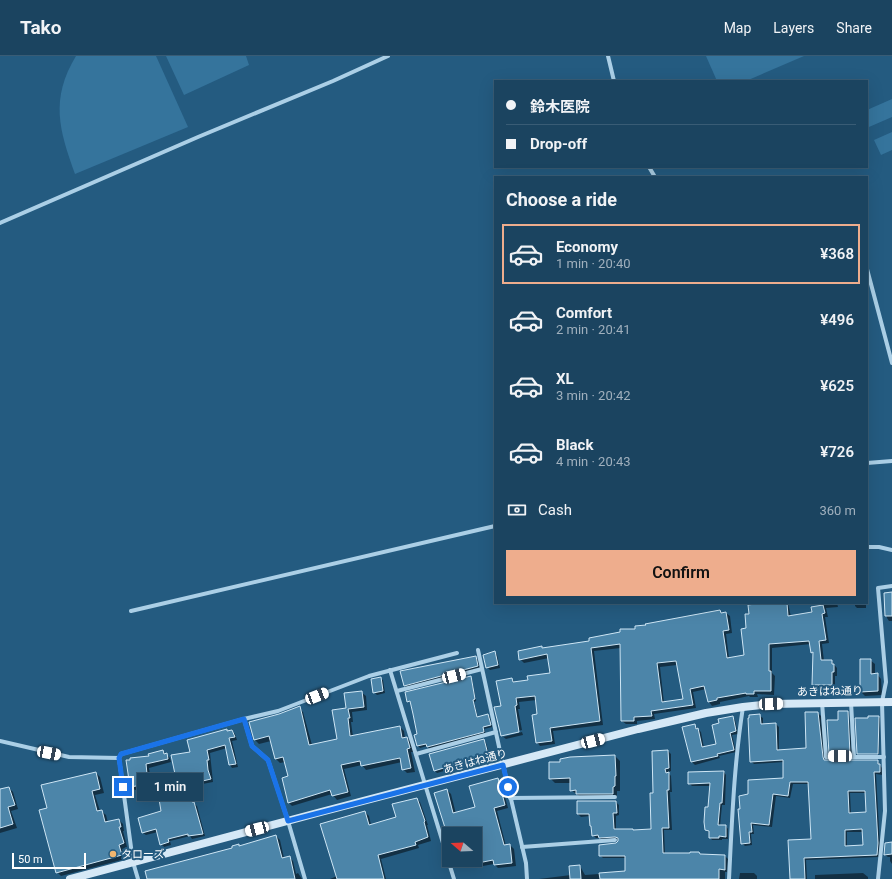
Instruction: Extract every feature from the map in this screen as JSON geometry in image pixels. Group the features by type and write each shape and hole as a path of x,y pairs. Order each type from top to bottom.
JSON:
{"street":[{"path":"0,223 205,134 333,81 388,56"},
{"path":"608,56 614,80"},
{"path":"868,273 892,363"},
{"path":"868,462 892,461"},
{"path":"131,611 494,526"},
{"path":"868,547 879,547 892,550"},
{"path":"878,879 884,820 882,702 885,692 886,672 878,588 892,586"},
{"path":"478,650 510,798 526,863 527,879"},
{"path":"138,879 133,862 119,758 121,754 244,719 278,711 369,676 457,653"},
{"path":"397,691 482,669"},
{"path":"390,670 454,879"},
{"path":"822,702 826,756 884,757"},
{"path":"851,702 854,757"},
{"name":"あきはね通り","path":"70,879 706,713 771,704 892,702"},
{"path":"729,879 732,796 743,707"},
{"path":"244,719 252,746 268,760 305,879"},
{"path":"416,754 496,732"},
{"path":"0,742 69,757 119,758"},
{"path":"510,798 616,797"},
{"path":"522,847 615,840"}],"shaded area":[{"path":"76,56 156,56 188,127 75,174 61,129 60,101 63,86"},
{"path":"166,56 246,56 249,65 184,95"},
{"path":"706,56 804,56 748,80 717,80"},
{"path":"892,99 892,117 869,127 868,110"},
{"path":"892,132 892,150 881,155 874,140"}],"building":[{"path":"892,592 892,616 885,616 884,593"},
{"path":"756,604 787,604 788,616 812,612 811,607 823,605 825,613 822,614 826,640 819,641 821,660 832,660 832,664 834,664 834,672 832,672 832,685 812,685 813,652 811,653 809,641 769,644 771,691 754,691 754,694 746,693 717,698 717,700 708,702 704,686 690,689 693,705 651,711 652,716 634,717 634,721 621,721 620,644 591,648 600,721 550,728 552,741 536,743 532,715 537,714 535,696 516,698 517,705 515,706 519,732 501,736 494,707 501,706 496,681 512,678 513,682 528,680 527,676 550,673 547,654 519,660 518,651 542,646 542,648 589,641 589,638 620,632 620,629 635,629 635,626 720,610 721,613 726,612 729,630 723,631 727,658 744,655 741,629 746,628 745,614 749,614 748,605","holes":["676,661 683,699 662,702 657,663"]},
{"path":"495,651 498,665 486,668 483,655"},
{"path":"476,656 478,666 404,686 400,671"},
{"path":"860,659 871,659 871,674 878,673 878,691 860,692"},
{"path":"471,676 475,699 473,700 477,717 488,714 491,725 483,727 484,732 427,747 426,744 417,746 414,735 417,734 413,714 410,701 407,702 405,692"},
{"path":"381,677 383,691 373,693 371,679"},
{"path":"362,691 364,707 348,709 350,718 348,718 350,736 400,726 402,738 407,737 410,748 407,749 411,768 402,770 400,758 361,766 360,761 341,765 348,792 332,796 330,790 288,803 282,778 288,776 283,757 275,759 269,736 254,740 249,722 279,714 300,706 309,745 337,739 332,710 346,708 344,693"},
{"path":"838,711 848,711 850,754 829,754 827,720 838,720"},
{"path":"805,712 818,712 824,760 878,760 878,764 880,764 880,772 874,772 878,843 877,855 804,858 805,879 790,879 788,840 811,839 808,782 790,782 788,796 773,794 769,825 751,823 752,832 749,832 750,843 741,844 738,809 740,809 739,796 748,794 748,780 783,778 783,760 750,762 749,715 760,714 761,724 776,723 777,750 806,748","holes":["848,791 865,791 866,812 849,813","862,829 863,845 845,846 845,830"]},
{"path":"733,716 736,731 730,733 734,750 717,754 718,756 691,762 682,727 695,724 696,729 698,728 702,747 716,744 712,725 719,723 718,719"},
{"path":"868,716 879,716 878,754 857,754 855,718 868,718"},
{"path":"227,729 227,731 232,730 235,737 229,738 236,764 229,765 225,745 207,750 209,760 207,760 208,770 211,779 190,784 192,802 194,802 203,834 188,836 188,834 168,839 169,842 160,845 156,829 142,833 138,818 161,811 156,781 176,779 171,755 190,752 187,740"},
{"path":"484,739 489,758 474,762 473,759 434,771 429,754"},
{"path":"163,750 164,754 167,753 168,759 146,764 148,784 130,787 126,760 130,760 130,758 149,756 148,754"},
{"path":"668,750 669,768 665,769 666,773 669,772 669,790 667,790 669,828 662,828 663,853 699,852 700,854 725,855 725,870 719,869 719,879 600,879 599,873 625,871 625,856 599,856 599,845 616,843 618,838 599,838 598,835 592,836 589,814 577,814 577,801 616,801 617,813 613,813 614,829 651,829 650,793 653,793 652,751"},
{"path":"615,755 616,776 613,794 576,794 576,790 570,791 570,778 549,779 549,762 560,762 560,759 570,757"},
{"path":"724,771 722,803 720,803 718,825 726,825 726,837 719,836 719,838 709,838 709,831 705,830 704,822 705,807 708,807 710,783 688,784 688,772"},
{"path":"96,772 100,789 92,791 97,811 102,810 105,822 119,819 121,827 119,827 124,843 119,845 122,855 56,873 39,810 47,808 41,785"},
{"path":"498,778 505,805 494,808 504,845 510,844 512,863 494,865 493,860 482,862 482,827 445,827 434,793 447,789 453,813 475,807 469,786"},
{"path":"9,787 15,805 8,807 13,824 0,828 0,789"},
{"path":"417,798 425,821 428,837 415,842 416,845 378,855 384,879 337,879 320,824 365,811 369,825 396,817 392,804"},
{"path":"276,835 282,858 290,856 295,879 147,879 145,871"},
{"path":"892,842 892,854 884,855 885,843"},
{"path":"580,865 581,879 570,879 569,866"}],"place":[{"name":"タローズ","path":"113,854"}],"route":[{"path":"123,787 119,758 121,754 244,719 252,746 268,760 288,821 503,765 508,787"}]}
